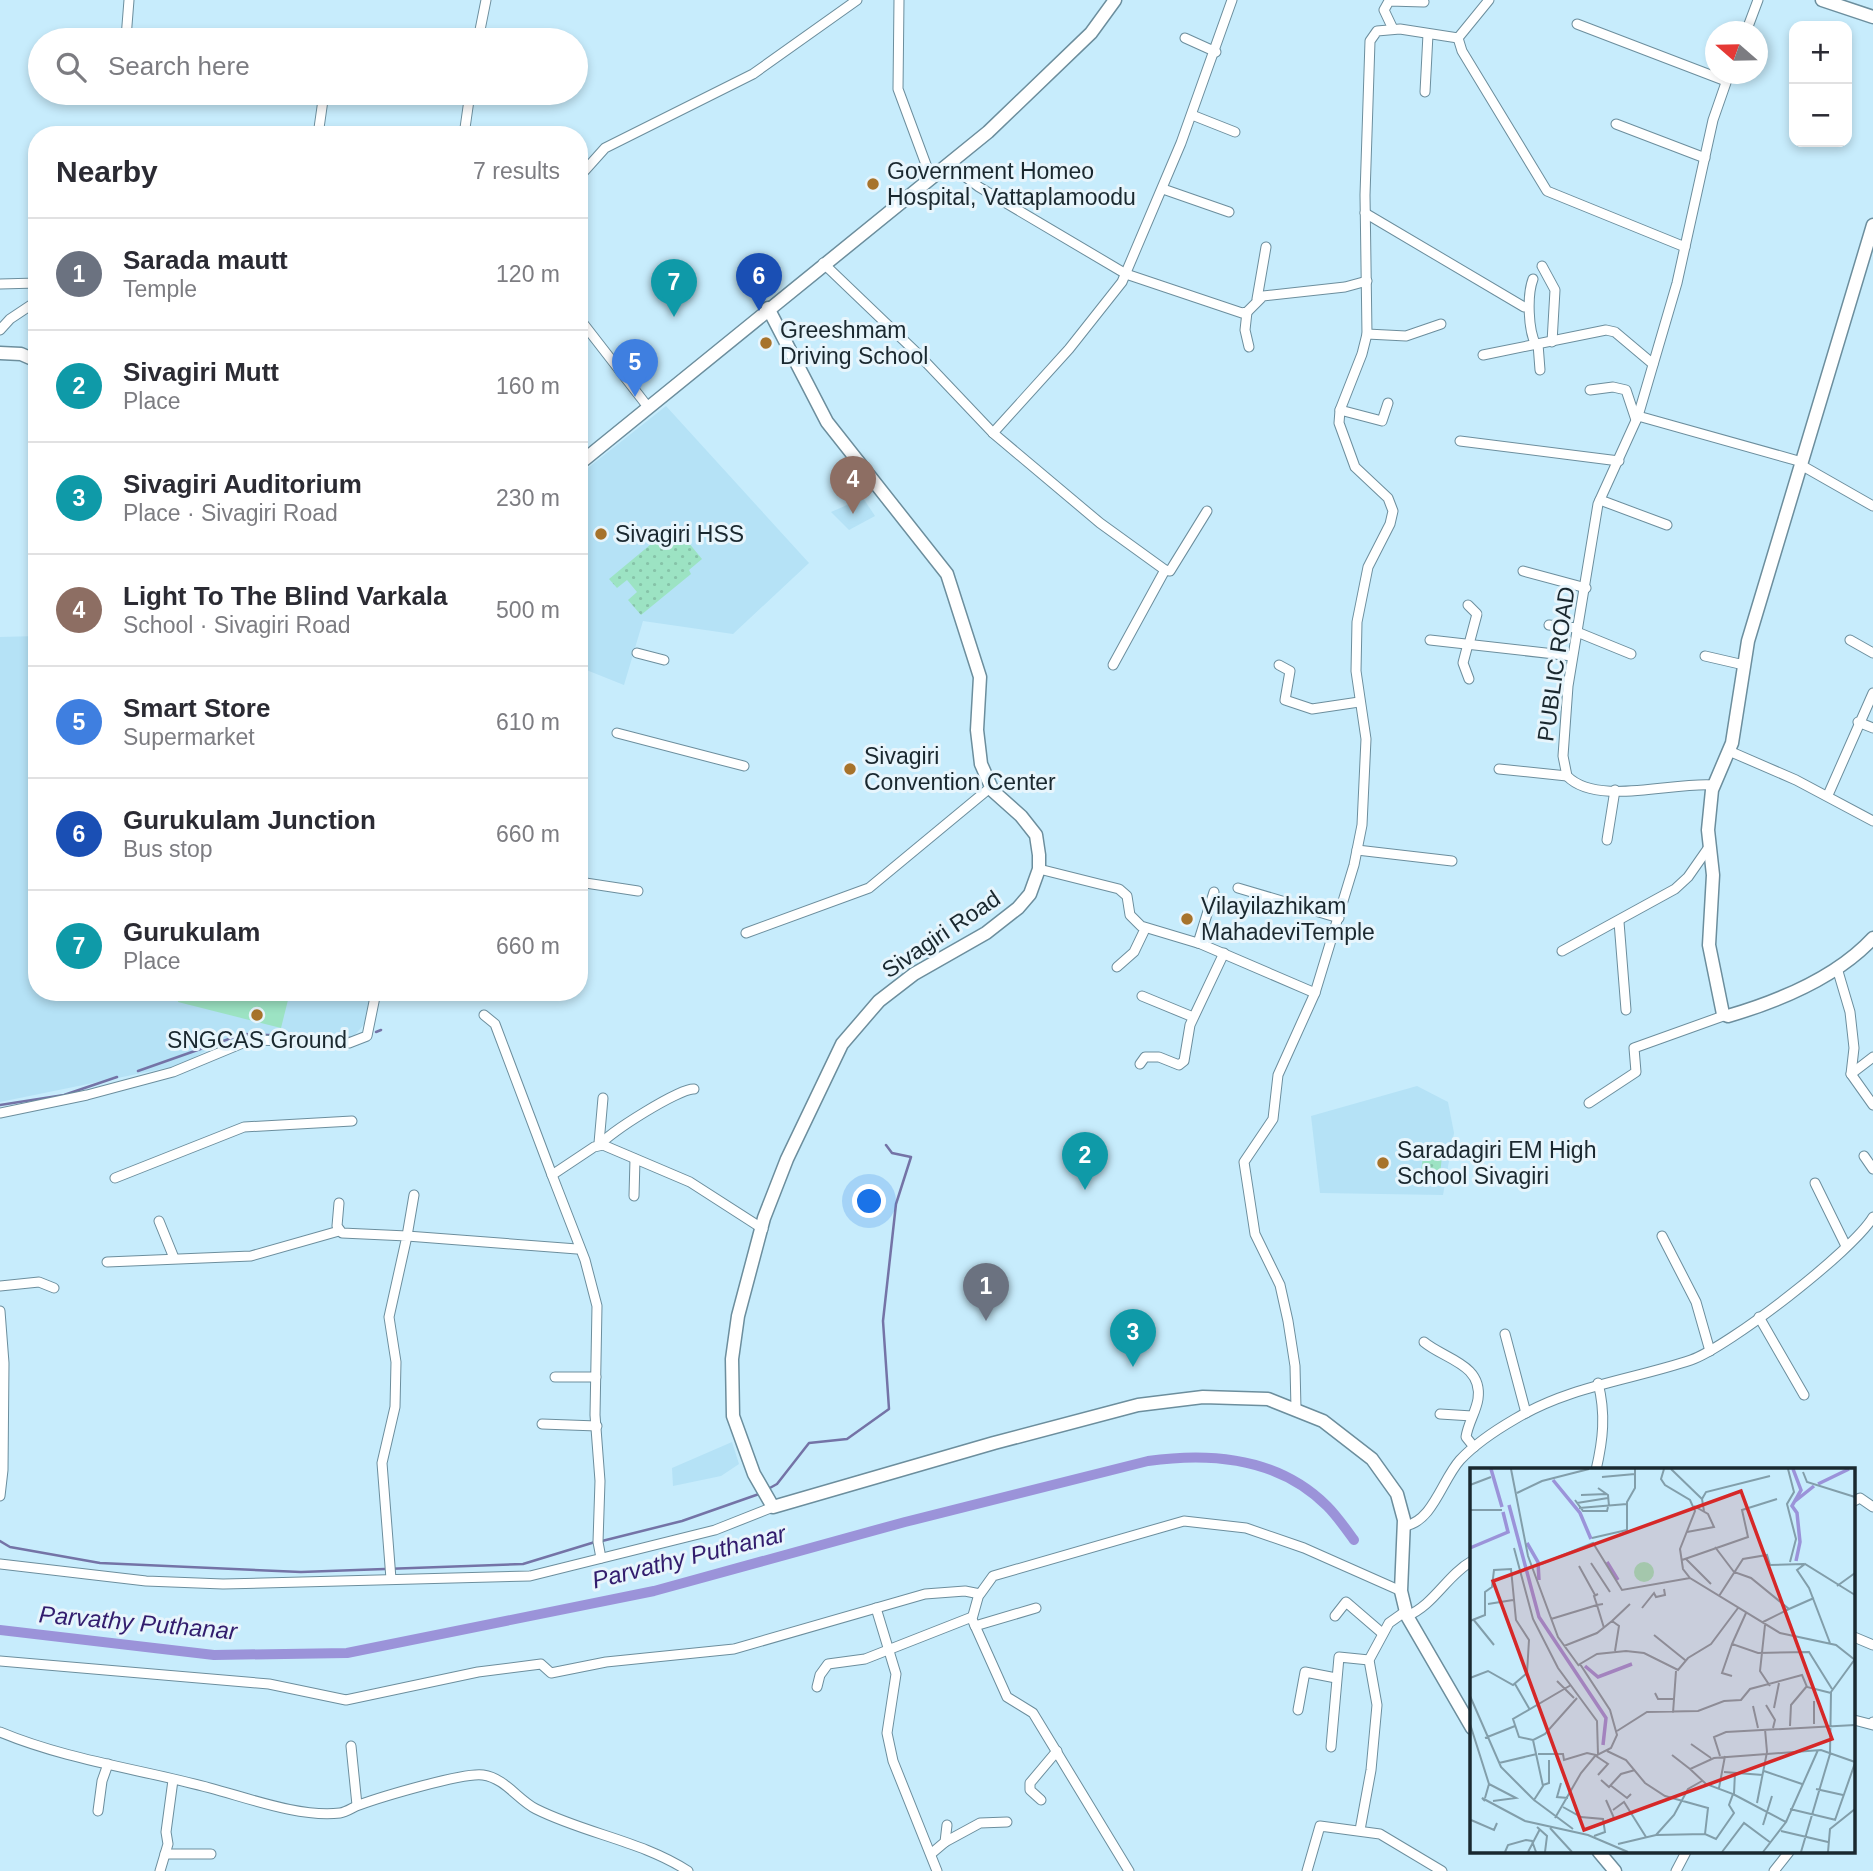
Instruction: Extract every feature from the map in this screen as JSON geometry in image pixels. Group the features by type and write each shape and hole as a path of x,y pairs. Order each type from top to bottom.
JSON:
{"main road":[{"path":"588,457 822,263 948,164 1037,88 1091,33 1115,0"},
{"path":"1822,0 1873,17"},
{"path":"1873,225 1782,522 1744,665 1729,751 1714,785 1709,819 1713,875 1709,945 1723,1014 1766,1005 1837,968 1873,938"},
{"path":"768,308 827,422 947,574 980,677 977,730 981,764 991,787 1036,835 1039,869"},
{"path":"0,353 28,357"},
{"name":"Sivagiri Road","path":"773,1507 754,1474 733,1416 732,1359 738,1316 764,1218 787,1159 842,1044 879,1002 905,981 986,933 1018,908 1030,894 1039,869"},
{"path":"773,1507 1138,1405 1203,1397 1268,1399 1323,1421 1371,1460 1397,1494 1405,1526 1401,1591 1407,1613 1470,1724"},
{"path":"1601,1854 1615,1871"}],"street":[{"path":"127,28 129,0"},
{"path":"480,28 486,0"},
{"path":"588,167 605,148 753,74 857,0"},
{"path":"899,0 898,89 930,178"},
{"path":"993,433 1069,349 1126,274 1192,115 1232,0"},
{"path":"1458,37 1489,0"},
{"path":"1750,21 1758,0"},
{"path":"1393,29 1385,17 1385,4 1389,1 1423,2"},
{"path":"1577,24 1705,69"},
{"path":"1296,1409 1295,1366 1288,1321 1280,1285 1255,1234 1244,1162 1270,1125 1281,1066 1315,993 1357,850 1366,765 1366,739 1359,702 1356,641 1364,583 1393,511 1388,498 1355,467 1342,438 1340,410 1367,334 1365,214 1370,41 1377,31 1393,29 1458,37"},
{"path":"1425,92 1428,34"},
{"path":"1458,37 1462,51 1547,191 1685,247"},
{"path":"1185,38 1216,52"},
{"name":"PUBLIC ROAD","path":"1714,785 1615,790 1581,786 1567,776 1563,756 1572,656 1600,500 1637,419 1685,247 1705,158 1726,84"},
{"path":"319,126 322,105"},
{"path":"465,126 468,105"},
{"path":"1192,115 1235,132"},
{"path":"1616,124 1705,158"},
{"path":"948,164 979,187 1126,274 1242,313 1247,312"},
{"path":"1163,189 1229,212"},
{"path":"1365,214 1524,307"},
{"path":"1249,348 1245,330 1247,312 1257,299 1266,247"},
{"path":"822,263 918,354 993,433 1100,523 1165,569 1170,570 1207,512"},
{"path":"1542,266 1555,290 1552,342"},
{"path":"1533,279 1530,293 1533,337 1537,344 1540,370"},
{"path":"1257,299 1367,281"},
{"path":"0,284 28,283"},
{"path":"0,330 10,319 28,307"},
{"path":"1367,334 1406,336 1441,324"},
{"path":"588,330 648,407"},
{"path":"1483,355 1611,330 1653,364"},
{"path":"1590,390 1613,387 1626,390 1637,419 1802,463 1873,506"},
{"path":"1340,410 1382,421 1388,403"},
{"path":"1460,441 1619,460"},
{"path":"1600,500 1667,526"},
{"path":"1113,665 1165,569"},
{"path":"1523,571 1586,588"},
{"path":"1468,605 1477,614 1464,663 1469,679"},
{"path":"1552,622 1578,628 1631,654"},
{"path":"1430,640 1572,656"},
{"path":"1850,640 1873,653"},
{"path":"637,653 664,660"},
{"path":"1704,656 1744,665"},
{"path":"1279,665 1290,671 1285,700 1312,709 1359,702"},
{"path":"1828,795 1873,693"},
{"path":"1858,722 1873,728"},
{"path":"617,733 744,766"},
{"path":"1729,751 1828,795 1873,821"},
{"path":"1499,769 1567,776"},
{"path":"746,933 848,897 876,884 991,787"},
{"path":"1608,840 1615,790"},
{"path":"1562,951 1675,889 1688,877 1709,847"},
{"path":"1357,850 1452,861"},
{"path":"1039,869 1124,891 1128,897 1131,917 1145,929 1198,943 1315,993"},
{"path":"588,883 638,891"},
{"path":"1238,888 1339,918"},
{"path":"1198,943 1214,892"},
{"path":"1619,922 1626,1010"},
{"path":"1117,967 1134,952 1145,929"},
{"path":"1140,1064 1143,1058 1155,1056 1182,1063 1193,1017 1224,953"},
{"path":"1837,968 1850,1012 1854,1048 1851,1073 1873,1105"},
{"path":"1142,996 1193,1017"},
{"path":"0,1113 87,1096 173,1072 250,1040 349,1042 367,1036 374,1001"},
{"path":"1589,1104 1636,1072 1634,1048 1726,1015"},
{"path":"484,1016 495,1024 585,1260 597,1306 596,1377 600,1481 597,1542 601,1558"},
{"path":"1851,1073 1873,1057"},
{"path":"552,1175 599,1145 610,1134 678,1094 694,1089"},
{"path":"599,1145 603,1098"},
{"path":"115,1178 244,1127 352,1122"},
{"path":"599,1145 617,1149 690,1182 763,1229"},
{"path":"1864,1156 1873,1169"},
{"path":"634,1196 635,1159"},
{"path":"1815,1183 1846,1246"},
{"path":"391,1579 382,1462 395,1407 396,1362 389,1317 414,1195"},
{"path":"339,1203 337,1226 340,1231"},
{"path":"1405,1526 1422,1520 1450,1472 1474,1447 1526,1413 1598,1383 1683,1362 1710,1351 1759,1317 1846,1246 1873,1217"},
{"path":"159,1222 174,1258"},
{"path":"107,1262 251,1256 340,1231 577,1249"},
{"path":"1662,1236 1696,1302 1710,1351"},
{"path":"0,1286 39,1282 54,1288"},
{"path":"0,1311 4,1363 3,1470 0,1496"},
{"path":"1759,1317 1804,1395"},
{"path":"1506,1334 1526,1413"},
{"path":"1424,1342 1470,1370 1478,1390 1466,1437 1474,1447"},
{"path":"555,1377 596,1377"},
{"path":"1596,1468 1603,1442 1604,1408 1598,1383"},
{"path":"1440,1414 1472,1416"},
{"path":"542,1424 597,1426"},
{"path":"1856,1500 1860,1497 1873,1507"},
{"path":"0,1564 146,1581 256,1584 530,1576 715,1530 773,1507"},
{"path":"1129,1871 1030,1710 1007,1697 973,1621 979,1594 993,1576 1184,1521 1246,1528 1304,1548 1401,1591"},
{"path":"1360,1830 1376,1715 1373,1674 1369,1660 1382,1633 1396,1616 1426,1605 1449,1578 1470,1562"},
{"path":"0,1661 269,1684 346,1700 478,1672 541,1664 551,1673 606,1662 734,1649 925,1594 965,1591 979,1594"},
{"path":"1335,1616 1346,1602 1382,1633"},
{"path":"876,1608 887,1650 897,1674 887,1733 893,1761 937,1871"},
{"path":"817,1687 820,1675 828,1664 855,1661 973,1621 1036,1608"},
{"path":"1856,1638 1873,1645"},
{"path":"1331,1747 1340,1656 1369,1660"},
{"path":"1298,1710 1305,1672 1336,1678"},
{"path":"0,1732 254,1803 302,1810 342,1813 357,1805 481,1775 496,1779 533,1808 589,1833 648,1849 688,1871"},
{"path":"351,1746 357,1805"},
{"path":"1041,1800 1030,1790 1030,1783 1057,1751"},
{"path":"98,1811 102,1781 108,1764"},
{"path":"160,1871 173,1780"},
{"path":"932,1853 945,1842 980,1823 1007,1822"},
{"path":"945,1842 947,1825"},
{"path":"1307,1871 1320,1826 1386,1836 1442,1871"},
{"path":"164,1853 211,1854"},
{"path":"1676,1871 1685,1854"},
{"path":"1774,1871 1787,1854"}],"shaded area":[{"path":"666,406 809,563 733,634 643,621 624,685 588,671 588,468"},
{"path":"863,498 875,516 849,530 831,512"},
{"path":"28,636 28,1001 370,1001 366,1022 354,1036 237,1033 181,1065 0,1102 0,637"},
{"name":"Saradagiri EM High School Sivagiri","path":"1417,1086 1448,1102 1454,1133 1443,1195 1320,1193 1311,1116"},
{"path":"732,1442 739,1464 721,1476 673,1486 672,1468"}],"green space":[{"path":"674,525 702,559 689,570 691,574 641,615 628,600 637,592 627,580 617,588 609,579"},
{"name":"SNGCAS Ground","path":"178,1001 288,1001 281,1028"},
{"path":"1425,1144 1443,1147 1439,1184 1419,1184"}],"waterway":[{"path":"376,1032 381,1030"},
{"path":"138,1071 243,1034 352,1038"},
{"path":"0,1105 64,1095 117,1077"},
{"path":"768,1489 777,1484 809,1443 847,1439 889,1409 883,1321 896,1204 911,1157 892,1153 886,1145"},
{"name":"Parvathy Puthanar","path":"0,1630 214,1655 347,1653 654,1591 905,1522 1148,1461 1172,1458 1196,1457 1243,1462 1288,1477 1327,1506 1354,1540"},
{"path":"602,1541 682,1521 759,1494"},
{"path":"0,1541 10,1547 100,1563 301,1572 523,1564 595,1542"}],"place":[{"name":"Government Homeo Hospital, Vattaplamoodu","path":"873,184"},
{"name":"Gurukulam Junction","path":"759,311"},
{"name":"Gurukulam","path":"674,317"},
{"name":"Greeshmam Driving School","path":"766,343"},
{"name":"Smart Store","path":"635,397"},
{"name":"Light To The Blind Varkala","path":"853,514"},
{"name":"Sivagiri HSS","path":"601,534"},
{"name":"Sivagiri Convention Center","path":"850,769"},
{"name":"Vilayilazhikam MahadeviTemple","path":"1187,919"},
{"name":"SNGCAS Ground","path":"257,1015"},
{"name":"Saradagiri EM High School Sivagiri","path":"1383,1163"},
{"name":"Sivagiri Mutt","path":"1085,1190"},
{"name":"Sarada mautt","path":"986,1321"},
{"name":"Sivagiri Auditorium","path":"1133,1367"}]}
